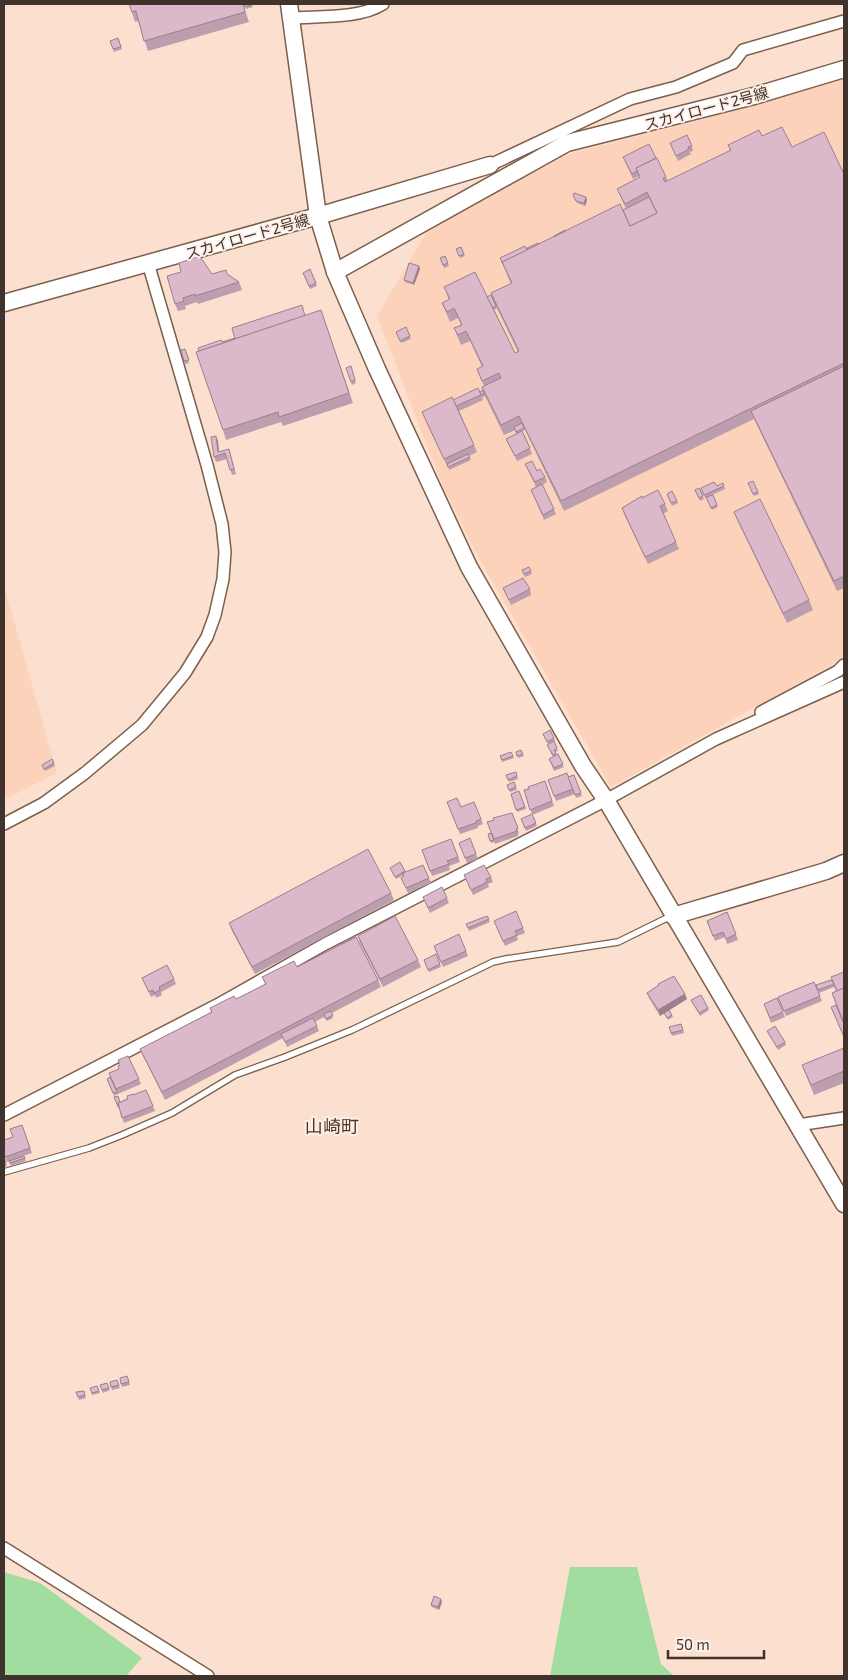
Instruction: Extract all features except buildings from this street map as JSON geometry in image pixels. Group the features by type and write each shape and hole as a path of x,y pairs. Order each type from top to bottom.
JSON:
{"street":[{"path":"383,4 377,8 355,14 290,11 318,216 335,272 377,369 469,567 583,766 606,800 844,1204"},
{"path":"490,165 630,99 676,88 733,63 743,50 844,22"},
{"name":"スカイロード2号線","path":"335,272 567,143 754,96 844,69"},
{"name":"スカイロード2号線","path":"4,303 318,216 490,165"},
{"path":"4,824 44,803 85,774 142,725 185,673 206,637 215,615 223,579 225,552 222,524 148,263"},
{"path":"733,732 757,714 838,671 844,665"},
{"path":"4,1115 217,1005 325,944 606,800 716,739 844,682"},
{"path":"673,916 826,871 844,863"},
{"path":"798,1125 844,1118"},
{"path":"4,1548 208,1676"}],"lane":[{"path":"4,1172 89,1148 122,1135 172,1113 235,1075 352,1030 493,962 618,942 673,916"}],"shaded area":[{"path":"844,75 844,658 611,787 481,562 443,487 377,316 429,228 571,153 736,111"},
{"path":"4,585 57,773 4,800"}],"green space":[{"path":"570,1567 637,1567 661,1664 674,1676 550,1676"},
{"path":"4,1572 40,1583 142,1658 126,1676 4,1676"}],"district":[{"name":"山崎町","path":"332,1126"}]}
